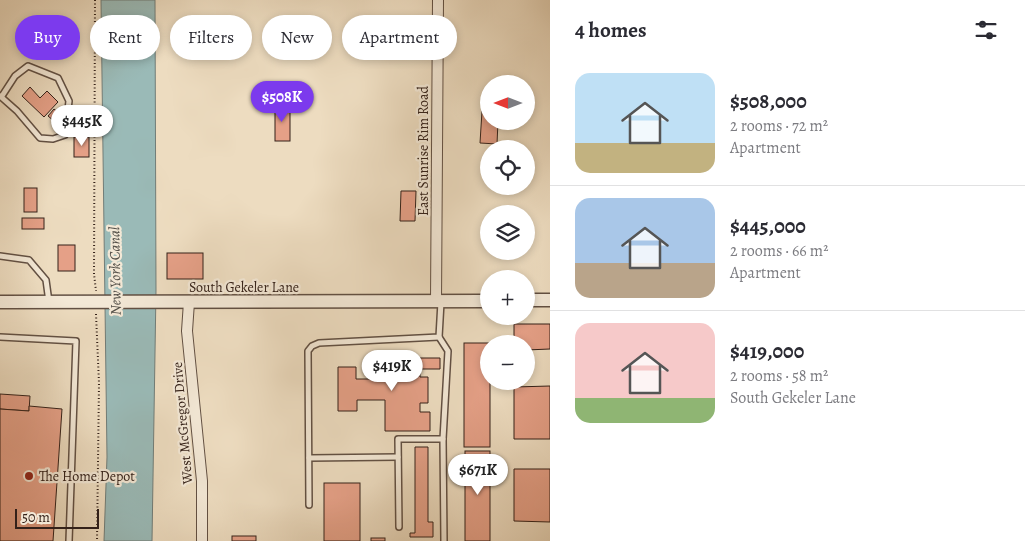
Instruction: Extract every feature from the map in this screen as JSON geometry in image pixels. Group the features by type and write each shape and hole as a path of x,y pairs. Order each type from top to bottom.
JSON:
{"street":[{"name":"East Sunrise Rim Road","path":"438,0 439,302"},
{"path":"535,300 550,300"},
{"name":"South Gekeler Lane","path":"0,302 480,301"},
{"name":"West McGregor Drive","path":"188,302 187,331 202,481 202,541"}],"lane":[{"path":"28,66 58,78 69,101 65,135 54,139 40,138 1,96 15,76 28,66"},
{"path":"0,256 29,260 46,280 50,303"},
{"path":"439,302 439,337 448,351 443,439 444,541"},
{"path":"0,337 76,341 69,541"},
{"path":"309,505 308,351 312,346 319,344 439,337"},
{"path":"399,527 398,439 443,439"},
{"path":"309,458 398,457"}],"path":[{"path":"95,0 94,274 97,302 99,383 97,541"}],"water":[{"path":"101,0 155,0 155,15 101,15"},
{"name":"New York Canal","path":"102,60 155,60 156,290 152,541 104,541 107,457"}],"building":[{"path":"30,87 40,98 47,91 58,102 44,117 22,96"},
{"path":"275,106 290,106 290,141 275,141"},
{"path":"54,109 60,114 54,121 48,116"},
{"path":"481,130 498,130 497,140 480,140"},
{"path":"74,137 89,137 89,157 74,157"},
{"path":"24,188 37,188 37,212 24,212"},
{"path":"401,191 416,191 415,221 400,221"},
{"path":"22,218 44,218 44,229 22,229"},
{"path":"58,245 75,245 75,271 58,271"},
{"path":"167,253 203,253 203,279 167,279"},
{"path":"550,324 550,349 535,350 535,335 514,335 514,325"},
{"path":"464,343 480,343 480,390 490,390 490,447 464,447"},
{"path":"385,358 440,358 440,369 420,369 420,377 428,377 428,403 420,403 420,412 430,412 430,431 385,431 385,400 357,400 357,411 338,411 338,367 356,367 356,379 385,379"},
{"path":"535,386 550,386 550,439 514,439 514,390 535,390"},
{"path":"0,394 30,396 29,411 0,409"},
{"name":"The Home Depot","path":"29,406 62,409 53,541 0,541 0,409 29,411"},
{"path":"415,447 428,447 428,522 433,522 433,537 410,537 410,533 415,533"},
{"path":"465,451 490,451 490,541 465,541"},
{"path":"514,469 550,469 550,522 514,521"},
{"path":"324,483 360,483 360,541 324,541"},
{"path":"232,536 256,536 256,541 232,541"},
{"path":"371,538 385,538 385,541 371,541"}],"place":[{"name":"The Home Depot","path":"29,476"}]}
